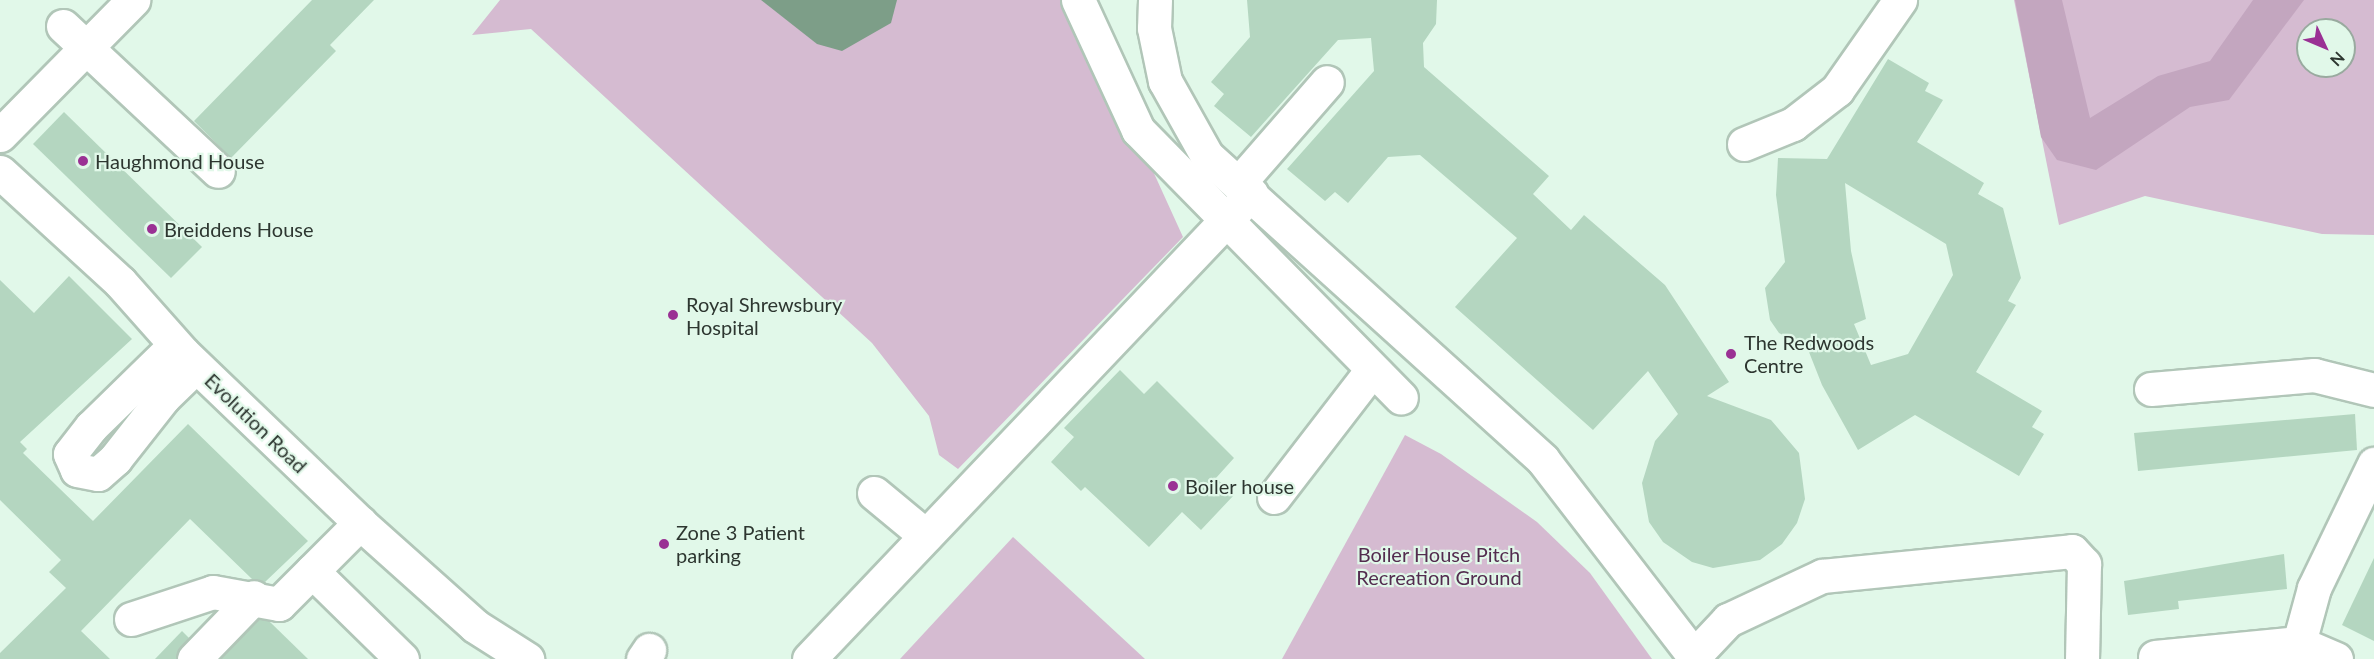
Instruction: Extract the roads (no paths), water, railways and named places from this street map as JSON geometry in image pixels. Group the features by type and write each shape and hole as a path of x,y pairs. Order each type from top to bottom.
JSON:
{"street":[{"path":"0,135 133,0"},
{"path":"1078,0 1138,130 1371,371 1401,398"},
{"path":"1155,0 1154,28 1165,81 1207,156 1543,460 1695,657 1728,620 1822,576 2072,551 2084,564 2082,659"},
{"path":"1744,144 1793,124 1837,90 1900,0"},
{"path":"63,26 88,46 218,171"},
{"path":"809,659 1225,221 1245,189 1327,82"},
{"name":"Evolution Road","path":"0,172 120,282 185,355 360,523 475,626 527,659"},
{"path":"1274,497 1371,371"},
{"path":"2151,389 2314,375 2362,386"},
{"path":"2300,643 2314,588 2374,464"},
{"path":"874,493 926,536"},
{"path":"131,619 213,592 254,597 279,604 360,523"},
{"path":"312,571 402,659"},
{"path":"194,659 254,597"},
{"path":"2155,657 2300,643 2336,659"}],"place":[{"name":"Haughmond House","path":"83,161"},
{"name":"Breiddens House","path":"152,229"},
{"name":"Royal Shrewsbury Hospital","path":"673,315"},
{"name":"The Redwoods Centre","path":"1731,354"},
{"name":"Boiler house","path":"1173,486"},
{"name":"Zone 3 Patient parking","path":"664,544"}],"park label":[{"name":"Boiler House Pitch Recreation Ground","path":"1439,566"}]}
